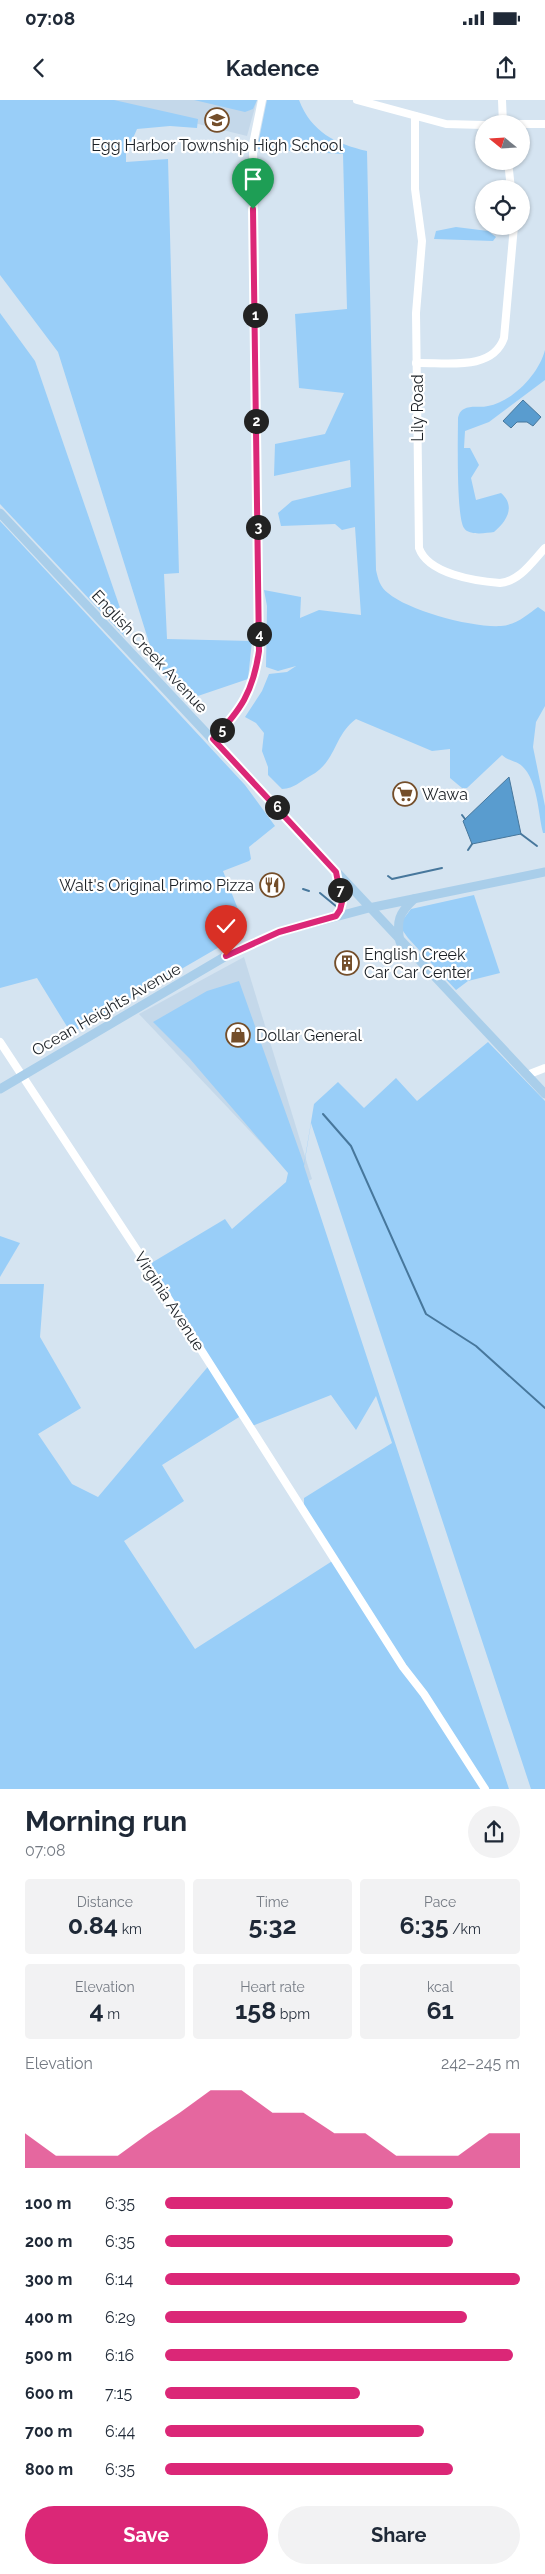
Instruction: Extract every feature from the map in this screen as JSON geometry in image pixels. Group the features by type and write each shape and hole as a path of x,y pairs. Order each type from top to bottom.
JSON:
{"main road":[{"name":"English Creek Avenue","path":"0,512 400,942 545,1094"},
{"path":"336,872 342,902 336,916"},
{"name":"Ocean Heights Avenue","path":"0,1089 226,956 279,932 369,908 545,872"},
{"path":"400,942 398,918 401,911 414,899"}],"street":[{"path":"213,739 244,703 254,678 259,651 253,144 262,100"},
{"path":"357,100 453,125 475,125"},
{"path":"502,100 503,115"},
{"name":"Lily Road","path":"415,116 416,189 422,242 416,313 418,543 423,557 430,565 440,570 500,583 516,578 545,548"},
{"path":"530,124 545,124"},
{"path":"416,363 480,361 498,350 504,338 513,235"},
{"name":"Virginia Avenue","path":"0,1042 150,1269 336,1561 485,1789"},
{"path":"527,1075 545,1068"}],"shaded area":[{"path":"0,100 114,100 198,119 197,128 170,126 137,129 126,154 126,162 168,159 179,573 164,574 167,639 252,641 248,679 189,699 157,668 58,352 0,275"},
{"name":"Egg Harbor Township High School","path":"101,100 257,100 247,136"},
{"path":"194,100 257,100 253,109 245,112"},
{"path":"267,100 299,100 310,120 326,135 345,145 367,151 376,570 381,585 385,591 411,606 442,617 474,624 501,626 512,624 538,607 545,612 545,706 536,722 533,747 545,806 545,833 543,833 537,798 527,772 520,764 502,755 467,788 462,788 450,778 450,749 432,751 356,719 343,733 325,764 319,770 294,786 282,789 268,775 268,767 262,751 264,733 256,723 245,717 262,691 269,674 287,672 296,666 278,671 266,667 267,606 264,590 301,597 300,618 319,610 361,615 355,527 342,530 335,524 281,526 278,513 292,501 351,487 350,460 274,476 275,444 325,434 344,393 299,388 295,314 347,309 343,154 257,149"},
{"path":"456,227 475,229 475,235 493,235 496,237 493,241 434,239 436,231"},
{"path":"0,313 35,361 128,631 125,637 0,504"},
{"path":"545,350 545,380 489,422 465,431 464,448 470,448 479,465 471,478 476,500 501,493 506,498 509,508 503,523 494,532 478,533 466,531 461,521 459,493 459,414 467,408 485,407 497,403 515,393 531,377"},
{"path":"523,400 541,417 533,426 527,422 517,422 511,428 503,421"},
{"path":"0,521 245,785 275,826 249,847 251,859 249,861 223,871 243,922 243,929 240,935 71,1033 37,978 0,988"},
{"path":"509,777 521,834 472,844 463,821"},
{"path":"474,895 500,973 468,981 456,990 408,938 403,931 402,921 411,909"},
{"path":"244,957 312,1179 301,1185 139,1014"},
{"path":"239,981 304,1164 314,1104 338,1082 364,1108 396,1078 417,1101 488,1042 545,1101 545,1789 531,1789 311,1123 304,1166 509,1789 0,1789 0,1284 44,1284 40,1337 81,1408 38,1434 72,1484 98,1497 211,1363 148,1265 225,1219 232,1229 286,1182 288,1173 190,1059 153,1022 207,991","holes":["331,1395 356,1430 376,1396 392,1443 304,1498 304,1506 337,1558 195,1649 124,1541 184,1501 162,1465 244,1414 252,1426"]},
{"path":"0,1236 20,1243 0,1277"}],"waterway":[{"path":"462,815 465,819"},
{"path":"521,834 537,846"},
{"path":"468,850 472,844"},
{"path":"388,876 392,879 442,868"},
{"path":"303,889 309,891"},
{"path":"320,893 337,907"},
{"path":"323,1114 351,1146 426,1314 476,1346 545,1408"}],"place":[{"name":"Egg Harbor Township High School","path":"217,120"},
{"name":"Wawa","path":"405,794"},
{"name":"Walt's Original Primo Pizza","path":"272,885"},
{"name":"English Creek Car Car Center","path":"347,963"},
{"name":"Dollar General","path":"238,1035"}],"route":[{"path":"226,956 279,932 336,916 342,902 336,872 213,739 244,703 254,678 259,651 253,209"}]}
